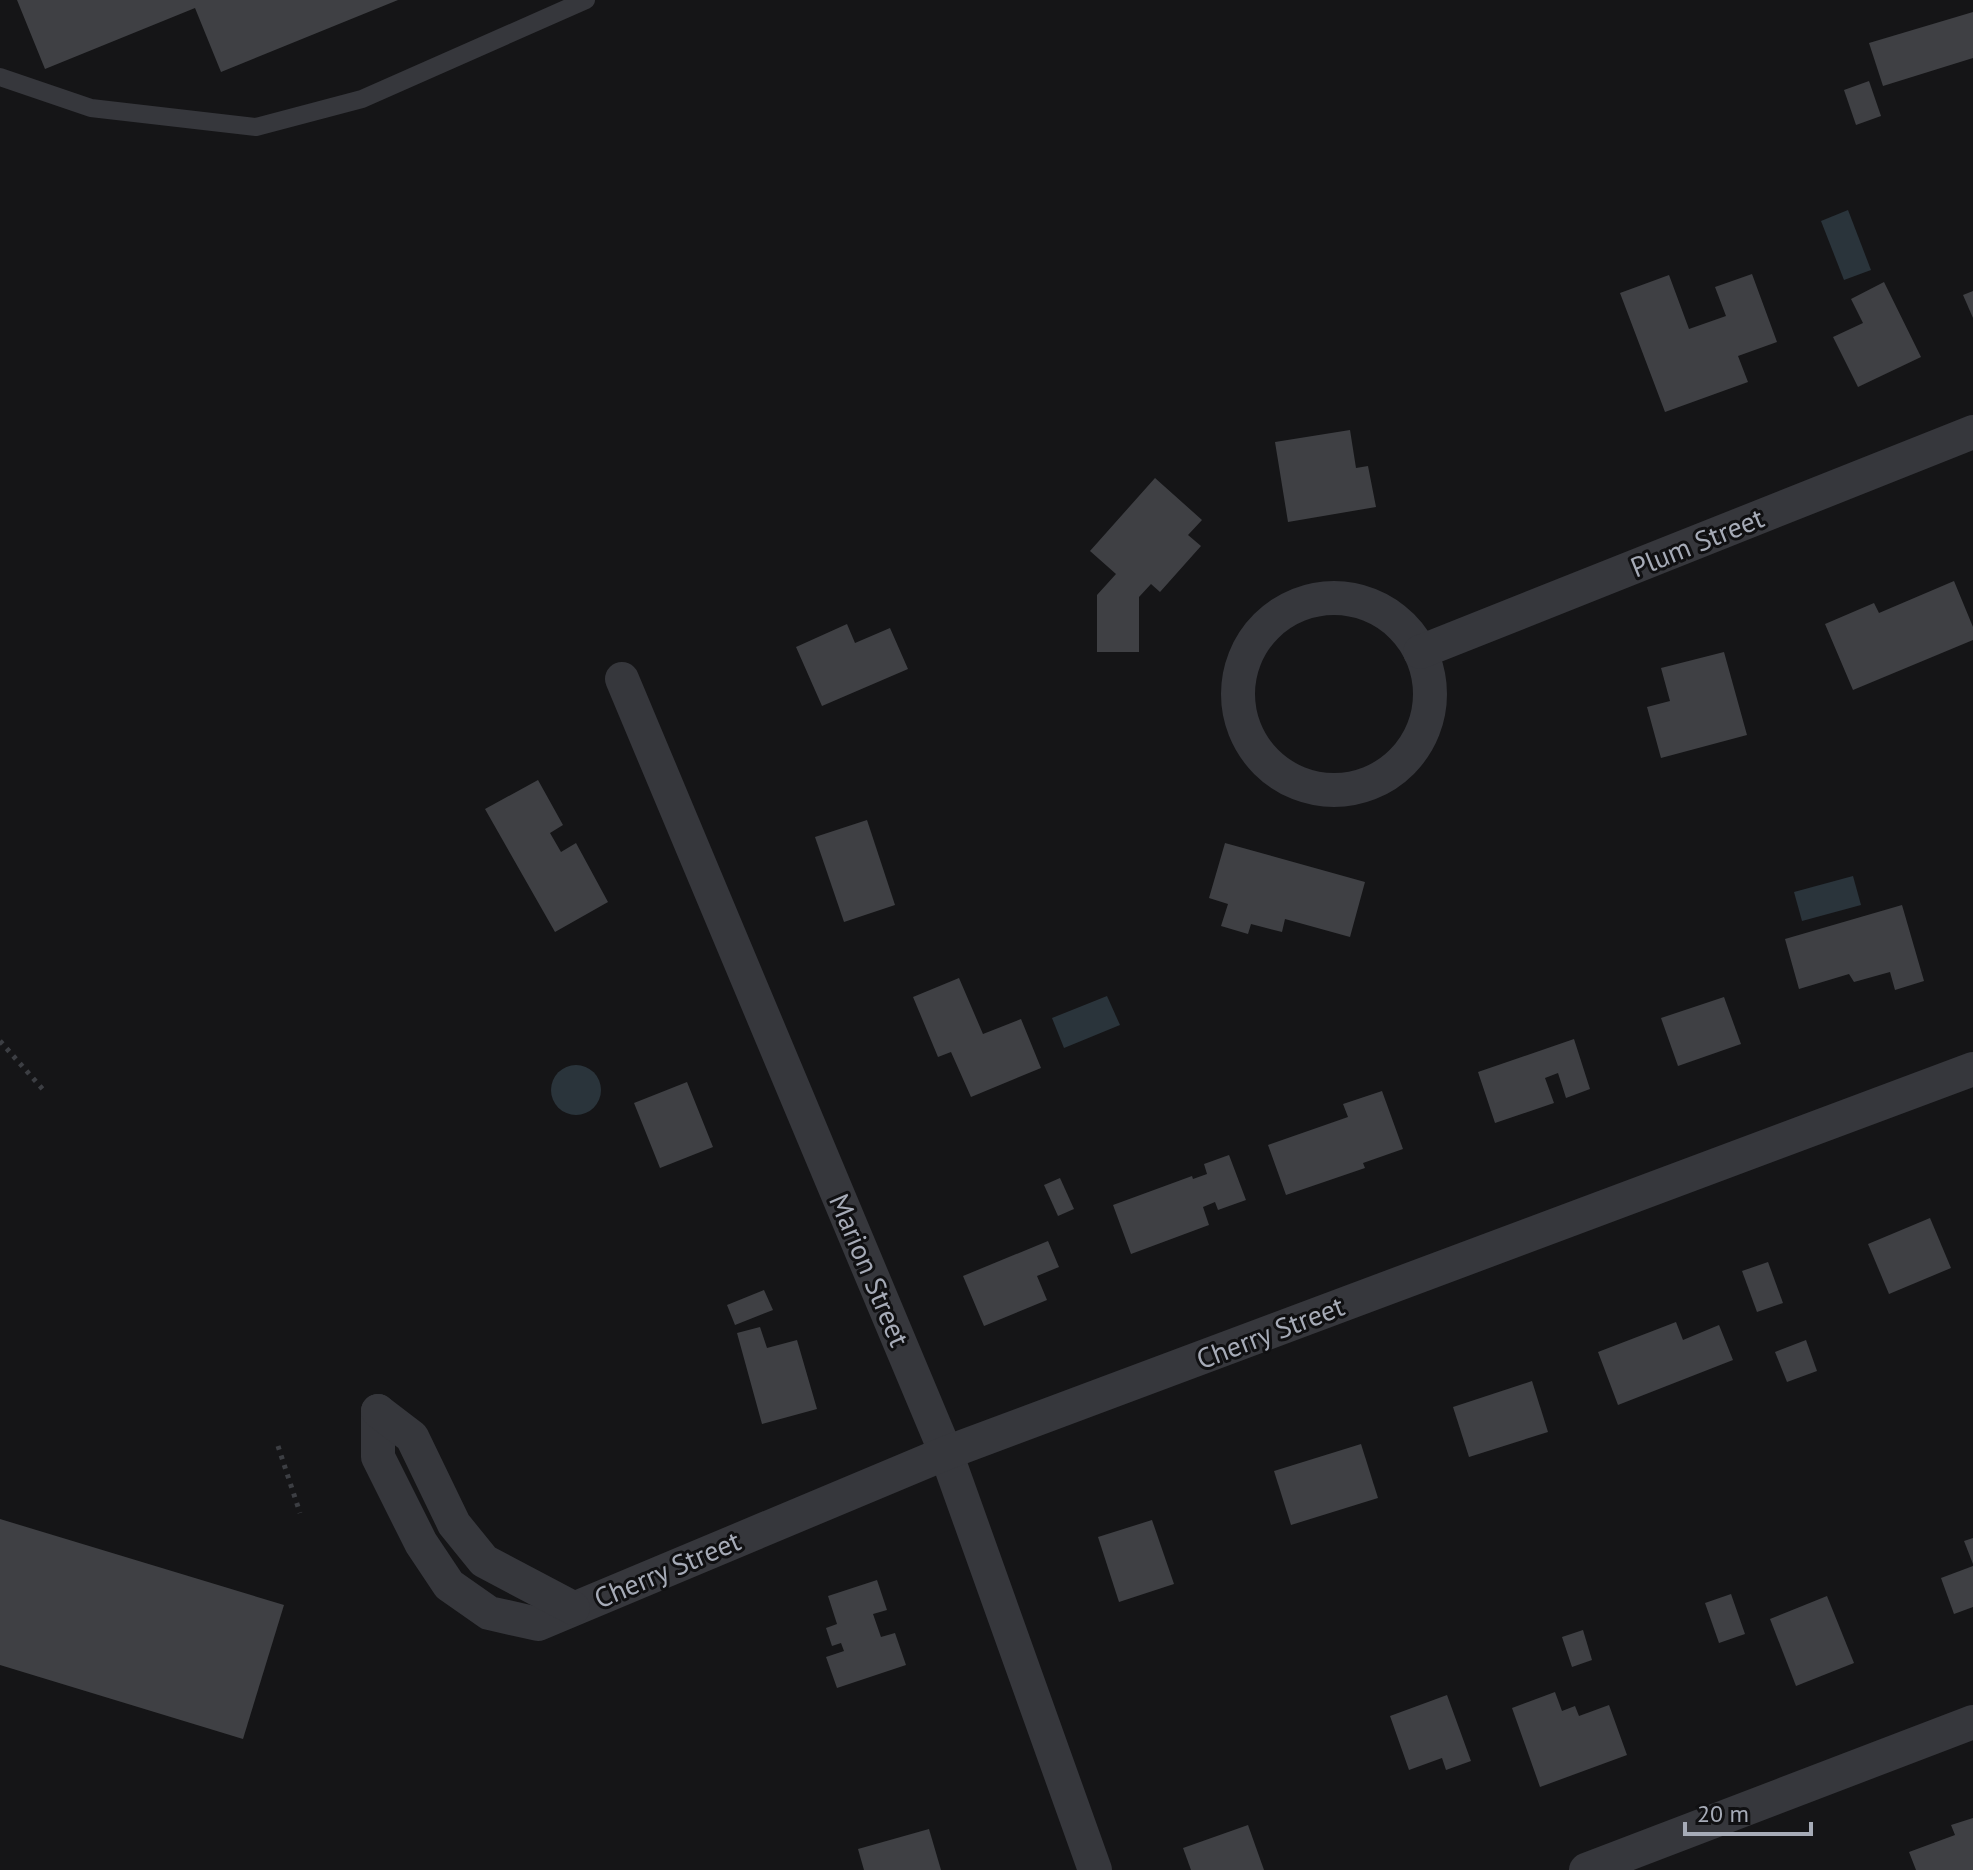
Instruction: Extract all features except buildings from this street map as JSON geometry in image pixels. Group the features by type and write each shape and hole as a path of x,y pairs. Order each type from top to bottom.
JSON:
{"street":[{"name":"Plum Street","path":"1420,652 1973,432"},
{"path":"1342,598 1374,606 1401,625 1420,652 1429,681 1429,712 1418,741 1399,765 1374,782 1344,790 1313,788 1284,777 1261,758 1244,731 1237,700 1241,667 1255,638 1279,615 1309,601 1342,598"},
{"name":"Marion Street","path":"622,679 946,1453 1095,1870"},
{"name":"Cherry Street","path":"573,1608 484,1561 454,1524 412,1437 378,1411 378,1457 421,1543 449,1585 489,1613 538,1624 946,1453 1973,1069"},
{"path":"1586,1870 1973,1722"}],"lane":[{"path":"0,77 91,108 256,127 362,99 586,0"}],"path":[{"path":"0,1041 46,1093"},
{"path":"278,1446 300,1513"}],"shaded area":[{"path":"1848,210 1871,270 1844,280 1821,221"},
{"path":"1853,876 1861,905 1802,921 1794,892"},
{"path":"1107,996 1120,1025 1064,1048 1052,1018"},
{"path":"576,1065 594,1072 601,1090 594,1108 576,1115 558,1108 551,1090 558,1072"}]}
